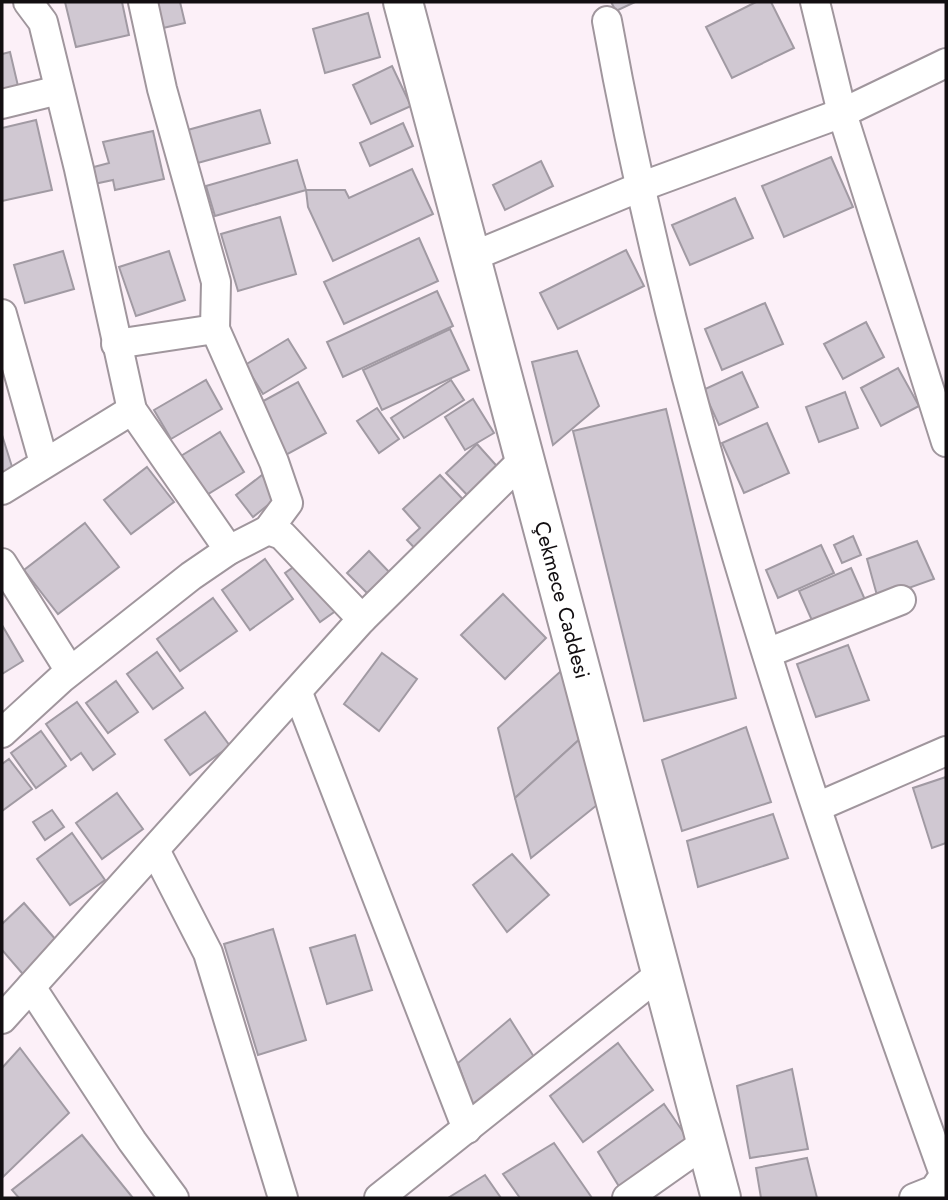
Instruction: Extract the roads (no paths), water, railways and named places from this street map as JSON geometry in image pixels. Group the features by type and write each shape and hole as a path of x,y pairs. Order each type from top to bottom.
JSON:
{"main road":[{"name":"Çekmece Caddesi","path":"403,2 721,1198"}],"street":[{"path":"28,2 43,22 79,169 132,410 229,550"},
{"path":"2,733 70,671 191,576 229,550 268,530 288,503 269,450 215,329 216,282 162,89 143,2"},
{"path":"815,2 842,113 946,442"},
{"path":"607,21 640,187 691,398 767,653 935,1187"},
{"path":"471,257 640,187 842,113 946,63"},
{"path":"2,104 60,90"},
{"path":"2,314 44,463"},
{"path":"116,344 215,329"},
{"path":"2,490 132,410"},
{"path":"5,1010 31,987 362,619 524,459"},
{"path":"268,530 282,535 362,619"},
{"path":"2,564 70,671"},
{"path":"767,653 901,600"},
{"path":"298,692 467,1129"},
{"path":"817,807 946,751"},
{"path":"155,850 208,953 283,1198"},
{"path":"379,1198 660,974"},
{"path":"31,987 132,1141 174,1198"},
{"path":"627,1198 705,1143"}]}
